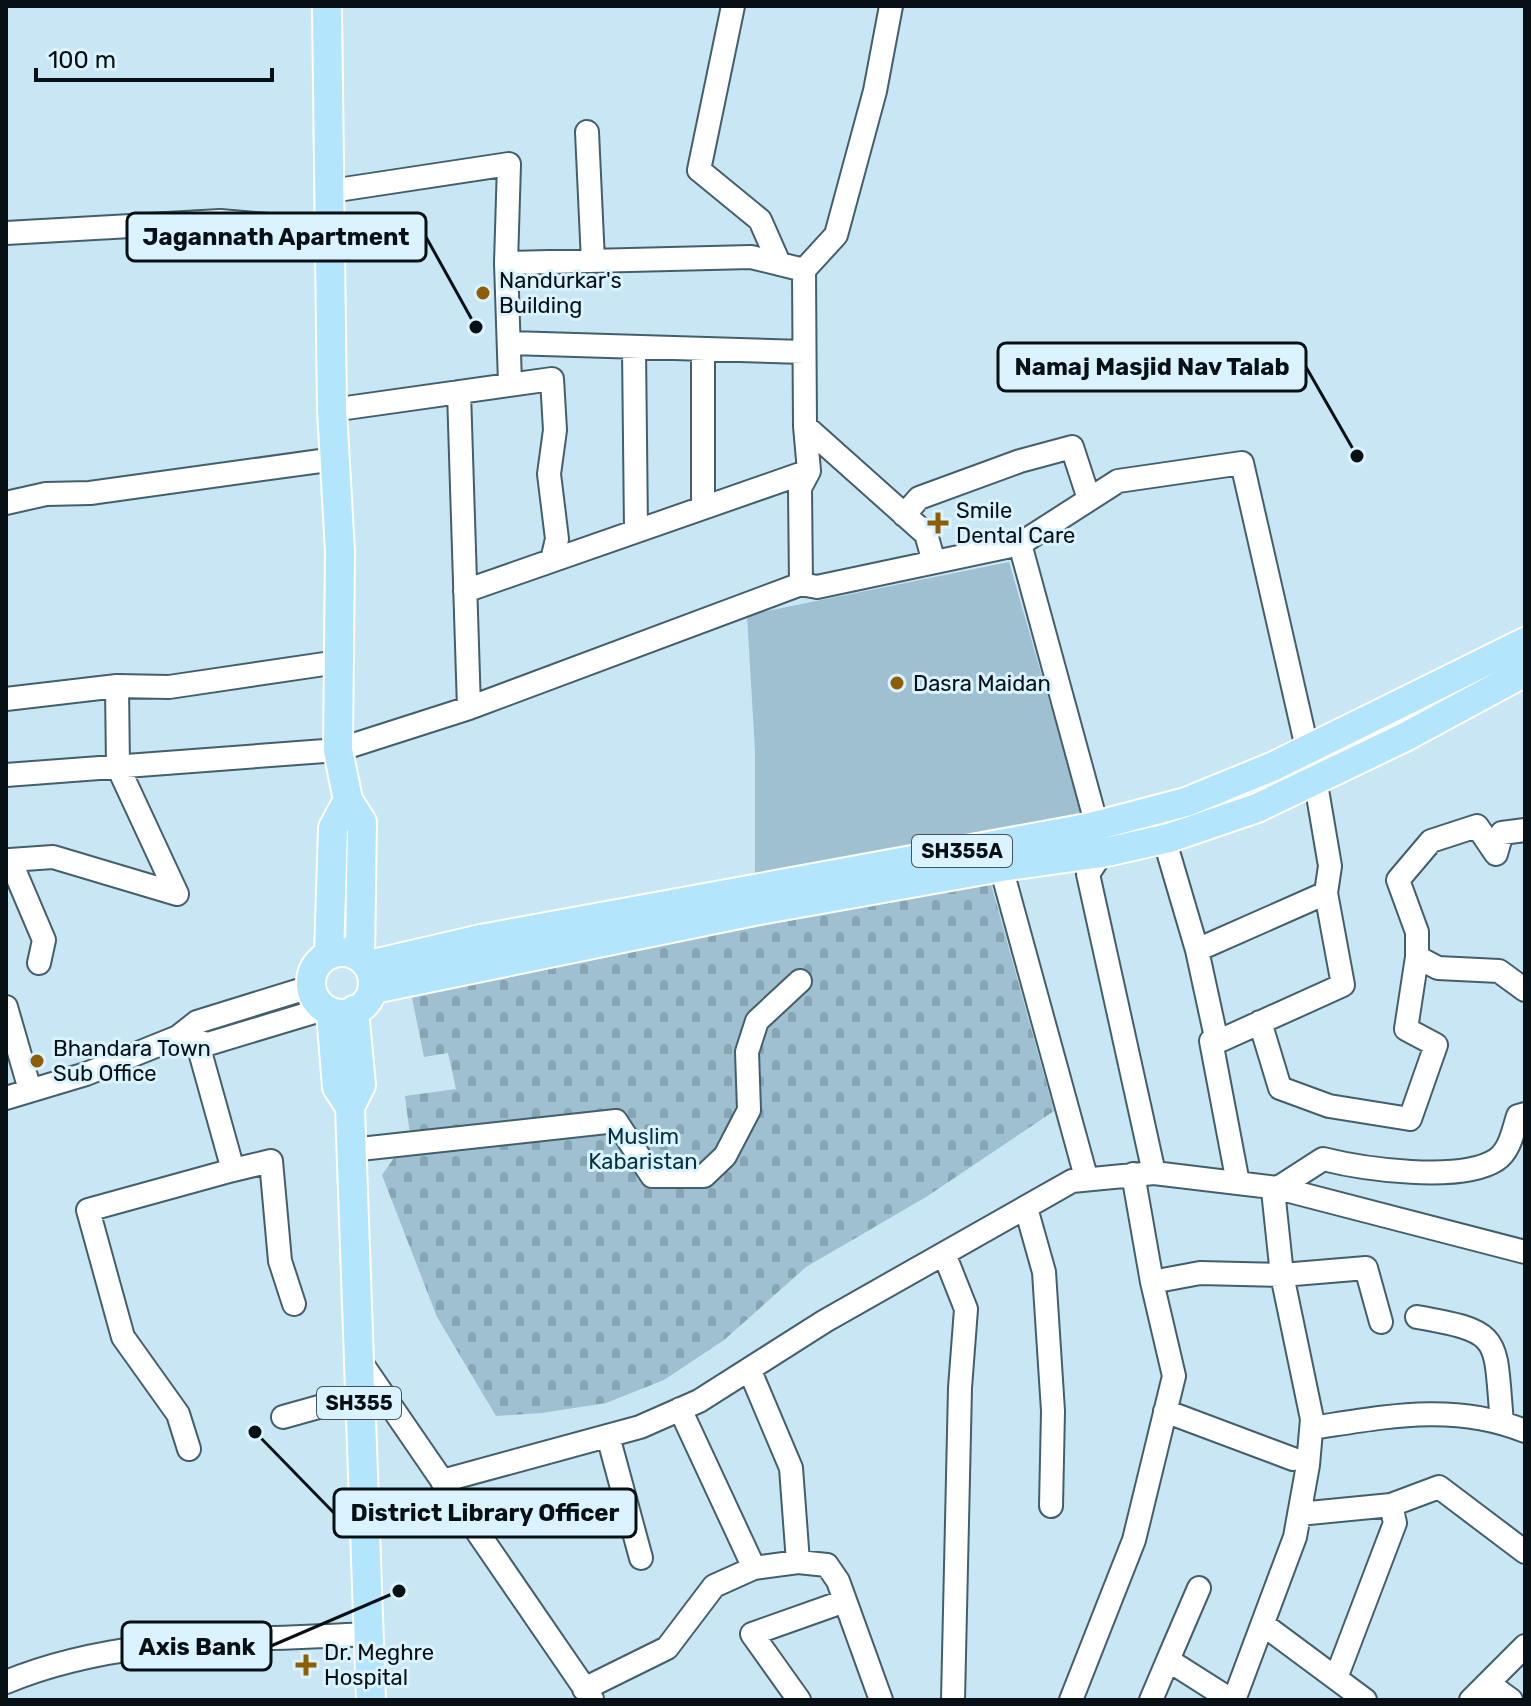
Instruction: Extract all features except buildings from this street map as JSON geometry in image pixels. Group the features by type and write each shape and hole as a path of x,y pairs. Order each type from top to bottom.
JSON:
{"main road":[{"path":"327,6 332,410 340,552 338,750 348,800 362,822 368,971"},
{"name":"SH355A","path":"368,971 481,939 1001,867 1100,840 1274,766 1525,642"},
{"path":"1466,670 1473,698"},
{"name":"SH355A","path":"693,912 1100,840 1164,838 1257,808 1405,737 1525,672"},
{"path":"1307,748 1315,778"},
{"path":"329,955 333,828 348,800"},
{"path":"345,953 368,971 330,1005 313,970 329,955 345,953"},
{"name":"SH355","path":"330,1005 337,1087 350,1107 356,1355 371,1700"}],"street":[{"path":"733,6 699,170 760,220 779,263"},
{"path":"801,584 800,488 809,471 805,426 804,270 836,235 875,91 891,6"},
{"path":"587,132 593,261"},
{"path":"331,191 509,164 506,263 510,383"},
{"path":"6,233 220,221 331,230"},
{"path":"506,263 751,257 804,270"},
{"path":"510,343 804,352"},
{"path":"634,348 636,530"},
{"path":"703,349 703,507"},
{"path":"332,410 552,379 555,430 549,474 557,539 552,560"},
{"path":"459,392 469,708"},
{"path":"805,426 926,534 934,562"},
{"path":"904,515 919,498 1020,461 1072,447 1089,499"},
{"path":"6,503 46,494 90,493 335,459"},
{"path":"6,775 338,750 469,708 801,584 817,587 1020,544 1118,481 1242,463 1307,748"},
{"path":"465,591 809,471"},
{"path":"1020,544 1100,840 1088,874 1144,1174 1152,1282 1174,1376 1134,1540 1071,1700"},
{"path":"6,699 117,686 169,687 338,662"},
{"path":"39,963 44,940 10,860 53,857 177,894 118,767 117,686"},
{"path":"1238,1183 1211,1041 1217,1042 1343,985 1326,893 1330,866 1315,778"},
{"path":"1260,1022 1280,1088 1329,1106 1410,1119 1436,1045 1406,1029 1417,957 1417,932 1398,880 1431,841 1477,826 1496,854 1502,833 1525,830"},
{"path":"1164,838 1197,950 1217,1042"},
{"path":"1001,867 1086,1177"},
{"path":"1197,950 1326,893"},
{"path":"1417,957 1438,968 1499,971 1525,990"},
{"path":"351,1150 616,1121 652,1176 704,1176 725,1156 749,1110 747,1052 757,1021 800,981"},
{"path":"6,1098 187,1039 208,1044 330,1005"},
{"path":"6,1007 30,1090"},
{"path":"187,1039 233,1170"},
{"path":"1168,1660 1232,1700 1264,1625 1295,1537 1312,1428 1282,1275 1273,1190 1323,1159 1367,1171 1406,1174 1477,1168 1497,1160 1507,1148 1518,1116 1525,1114"},
{"path":"189,1449 178,1414 123,1337 88,1210 271,1161 280,1261 294,1304"},
{"path":"442,1481 640,1427 680,1409 750,1371 825,1321 945,1256 1072,1181 1086,1177 1144,1174 1278,1188 1525,1252"},
{"path":"1026,1208 1044,1272 1053,1411 1051,1506"},
{"path":"945,1256 966,1309 960,1388 953,1700"},
{"path":"1152,1282 1200,1273 1282,1275 1366,1268 1381,1322"},
{"path":"1417,1317 1468,1326 1488,1339 1496,1352 1502,1422"},
{"path":"356,1355 588,1694 667,1648 714,1586 754,1568 798,1562 827,1565 845,1601 881,1700"},
{"path":"750,1371 791,1468 798,1562"},
{"path":"283,1417 358,1396"},
{"path":"680,1409 754,1568"},
{"path":"1165,1411 1293,1459"},
{"path":"1312,1428 1425,1411 1502,1422 1525,1431"},
{"path":"608,1436 641,1558"},
{"path":"1299,1514 1391,1505 1439,1487 1525,1552"},
{"path":"1336,1678 1395,1523 1391,1505"},
{"path":"1151,1700 1199,1588"},
{"path":"799,1700 752,1634 845,1601"},
{"path":"1264,1625 1365,1700"},
{"path":"6,1682 38,1669 137,1647 368,1634"},
{"path":"1471,1700 1525,1646"},
{"path":"1489,1684 1511,1700"}],"green space":[{"name":"Dasra Maidan","path":"1009,562 1085,825 755,876 755,751 747,615"},
{"name":"Muslim Kabaristan","path":"991,884 1054,1111 926,1197 806,1267 724,1340 664,1380 606,1403 542,1413 496,1416 437,1317 382,1175 410,1135 405,1096 456,1089 448,1053 424,1057 412,998 448,983"}],"place":[{"name":"Nandurkar's Building","path":"483,293"},
{"name":"Jagannath Apartment","path":"476,327"},
{"name":"Namaj Masjid Nav Talab","path":"1357,456"},
{"name":"Smile Dental Care","path":"938,523"},
{"name":"Dasra Maidan","path":"897,683"},
{"name":"Bhandara Town Sub Office","path":"37,1061"},
{"name":"District Library Officer","path":"255,1432"},
{"name":"Axis Bank","path":"399,1591"},
{"name":"Dr. Meghre Hospital","path":"306,1665"}]}
